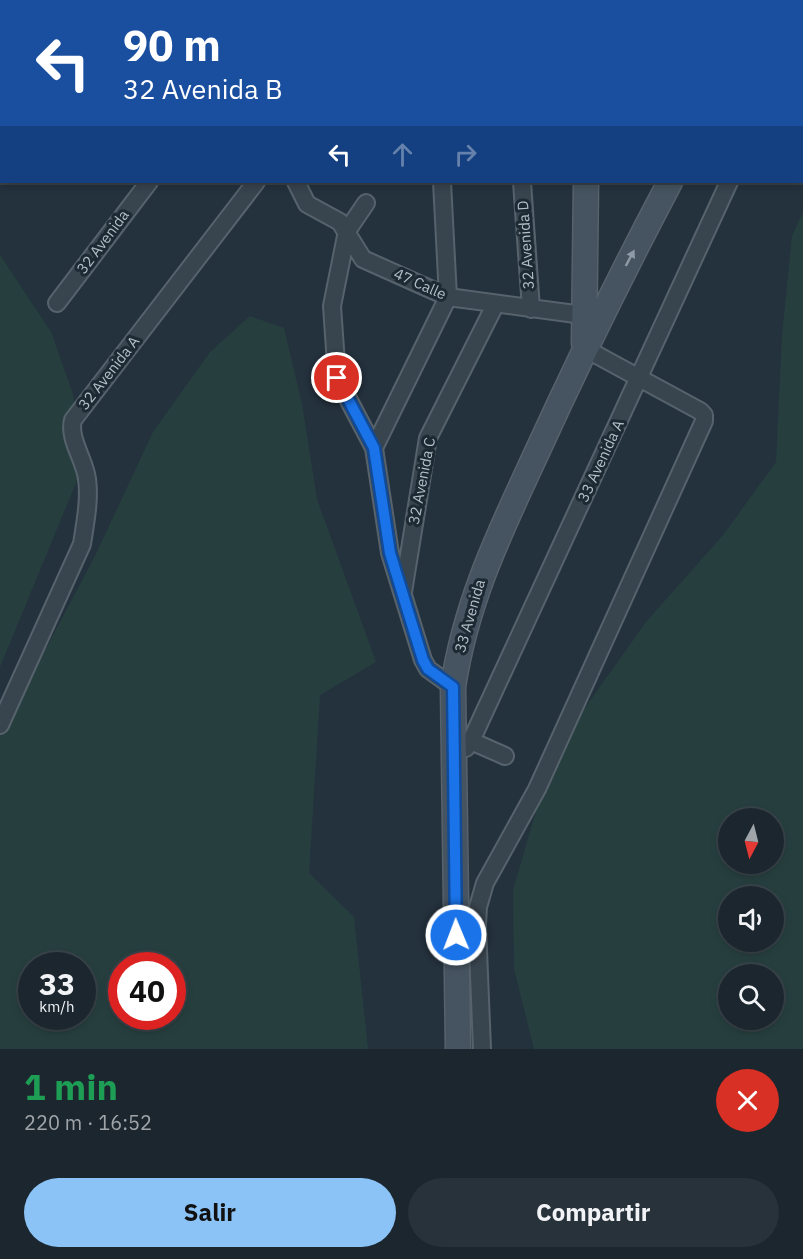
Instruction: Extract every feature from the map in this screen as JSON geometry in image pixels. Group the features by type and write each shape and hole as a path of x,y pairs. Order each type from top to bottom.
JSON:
{"street":[{"name":"32 Avenida","path":"57,303 148,183"},
{"name":"32 Avenida A","path":"0,725 81,544 86,517 87,478 72,429 73,420 255,183"},
{"name":"47 Calle","path":"296,183 307,204 340,222 363,259 448,297 583,315"},
{"path":"374,448 448,297 442,183"},
{"name":"32 Avenida D","path":"522,183 531,309"},
{"name":"33 Avenida","path":"584,348 586,183"},
{"name":"33 Avenida","path":"458,1049 456,766 453,687 458,653 484,566 584,348 669,183"},
{"name":"33 Avenida A","path":"456,766 471,741 729,183"},
{"path":"366,203 347,231 333,306 337,378 374,448 390,553 402,599 423,660 428,669 453,687"},
{"path":"586,286 610,295"},
{"name":"32 Avenida C","path":"402,599 428,438 495,305"},
{"path":"482,1049 477,925 478,907 485,883 537,789 704,421 704,415 700,411 639,380 584,348"},
{"path":"471,741 506,756"}],"green space":[{"path":"803,212 803,1049 534,1049 514,969 513,890 553,753 646,622 724,534 776,462 782,336 792,236"},
{"path":"0,255 51,332 73,394 83,466 0,667"},
{"path":"250,316 284,328 302,404 317,499 376,662 320,695 309,873 354,917 368,1049 0,1049 0,735 95,556 153,432 210,352"}],"route":[{"path":"337,378 374,448 390,553 402,599 423,660 428,669 453,687 456,766 456,935"}]}
